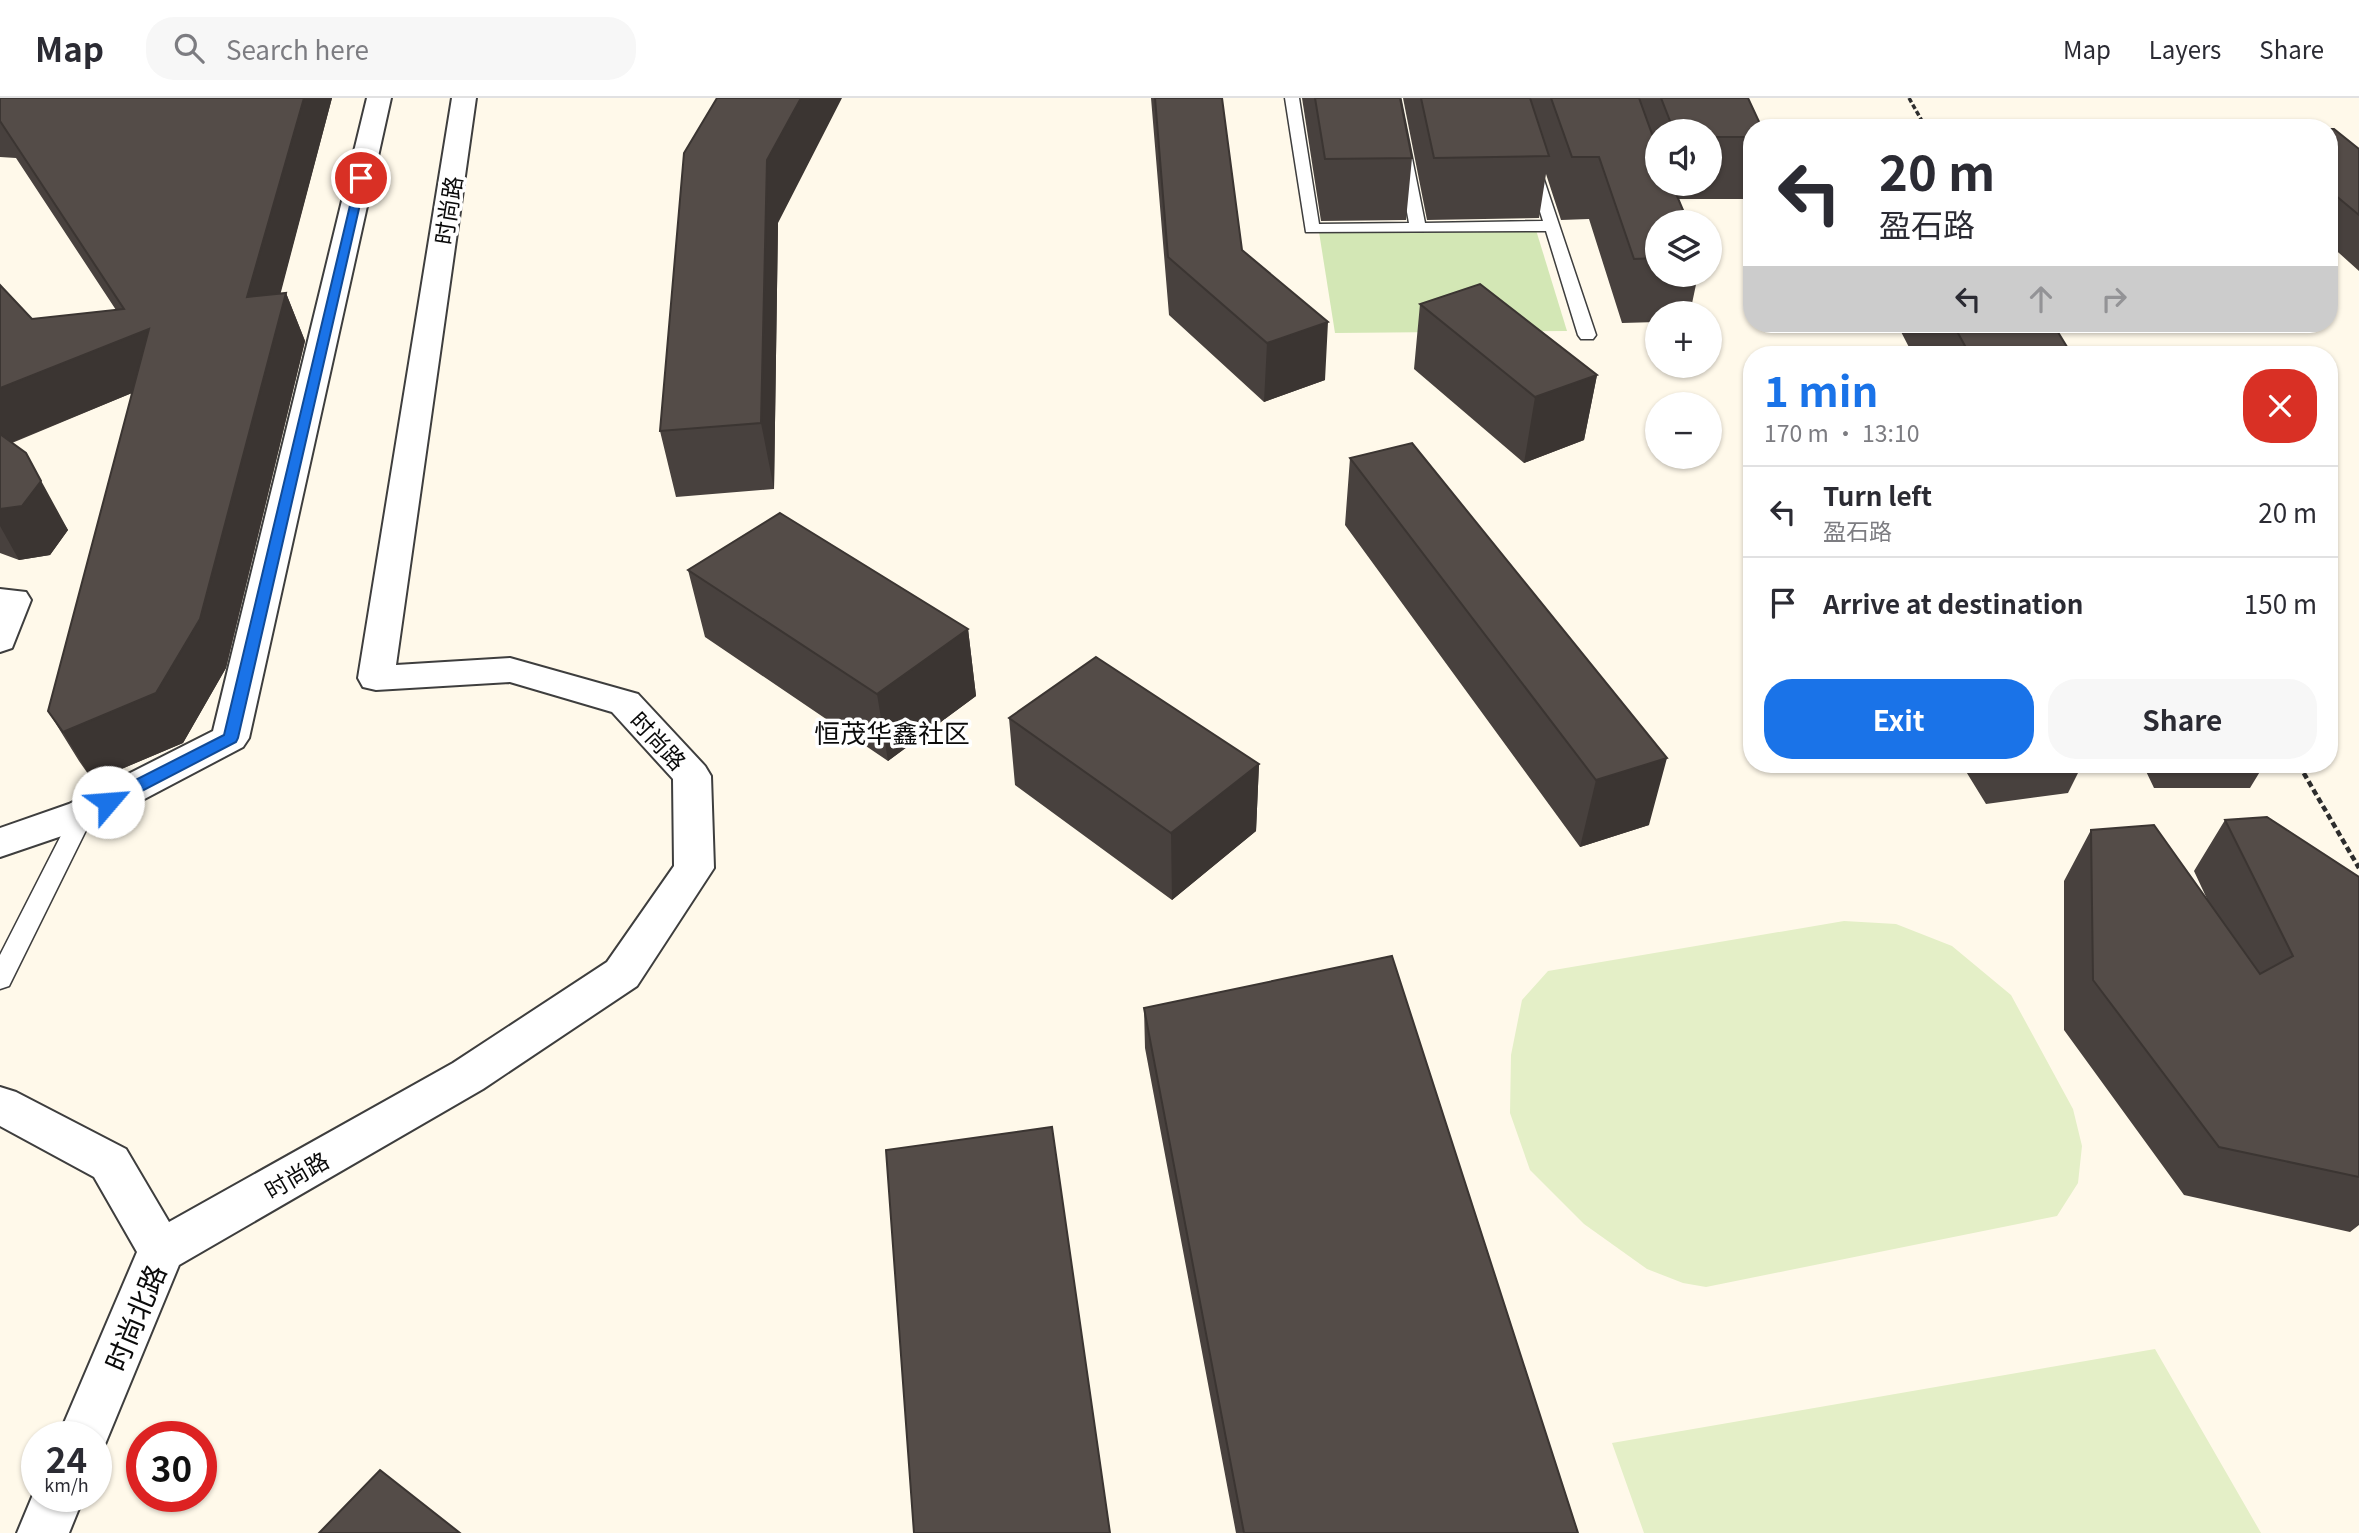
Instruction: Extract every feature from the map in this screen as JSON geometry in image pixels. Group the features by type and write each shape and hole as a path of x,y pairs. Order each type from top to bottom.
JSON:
{"street":[{"path":"0,844 83,814 230,738 379,98"},
{"name":"时尚路","path":"161,1251 468,1076 622,974 694,868 692,776 625,703 510,670 376,678 464,98"},
{"path":"0,600 14,600 0,640"},
{"name":"时尚北路","path":"0,1105 110,1163 161,1251 90,1421"},
{"path":"43,1533 52,1512"}],"lane":[{"path":"1292,98 1312,229 1553,226"},
{"path":"1393,98 1418,228"},
{"path":"1528,149 1587,335"},
{"path":"0,979 83,814"}],"path":[{"path":"1909,98 1921,119"},
{"path":"2304,773 2359,868"}],"green space":[{"path":"1536,230 1567,331 1335,333 1319,232"},
{"path":"1844,921 1896,924 1952,946 2011,995 2073,1109 2082,1146 2078,1183 2057,1216 1706,1287 1683,1283 1647,1269 1584,1224 1530,1170 1510,1113 1511,1055 1522,1000 1548,971"},
{"path":"2155,1349 2261,1533 1644,1533 1612,1443"}],"building":[{"path":"0,98 304,98 247,297 286,293 200,619 156,693 63,732 48,711 149,329 0,388 0,285 32,319 124,309 0,121"},
{"path":"717,98 801,98 767,160 761,423 660,431 684,153"},
{"path":"1155,98 1222,98 1242,250 1328,322 1267,343 1168,257"},
{"path":"1315,98 1400,98 1412,158 1325,159"},
{"path":"1421,98 1530,98 1549,156 1434,158"},
{"path":"1551,98 1639,98 1647,119 1645,196 1677,196 1683,210 1645,210 1645,259 1634,259 1599,157 1572,157"},
{"path":"1661,98 1748,98 1758,119 1743,119 1743,137 1722,137 1722,119 1669,119"},
{"path":"2338,132 2359,149 2359,215 2338,198"},
{"path":"1480,284 1597,375 1535,397 1420,304"},
{"path":"1958,333 2059,333 2066,346 1965,346"},
{"path":"0,434 26,453 41,481 22,506 0,509"},
{"path":"1412,443 1667,758 1596,780 1350,458"},
{"path":"780,513 968,629 877,694 688,570"},
{"path":"1096,657 1259,764 1171,833 1009,718"},
{"path":"2267,817 2359,877 2359,1177 2219,1147 2093,980 2091,830 2154,825 2260,974 2293,956 2225,820"},
{"path":"1392,956 1578,1533 1244,1533 1144,1008"},
{"path":"1052,1127 1110,1533 914,1533 886,1150"},
{"path":"380,1470 460,1533 319,1533"}],"district":[{"name":"恒茂华鑫社区","path":"892,731"}],"route":[{"path":"108,802 230,738 361,178"}]}
